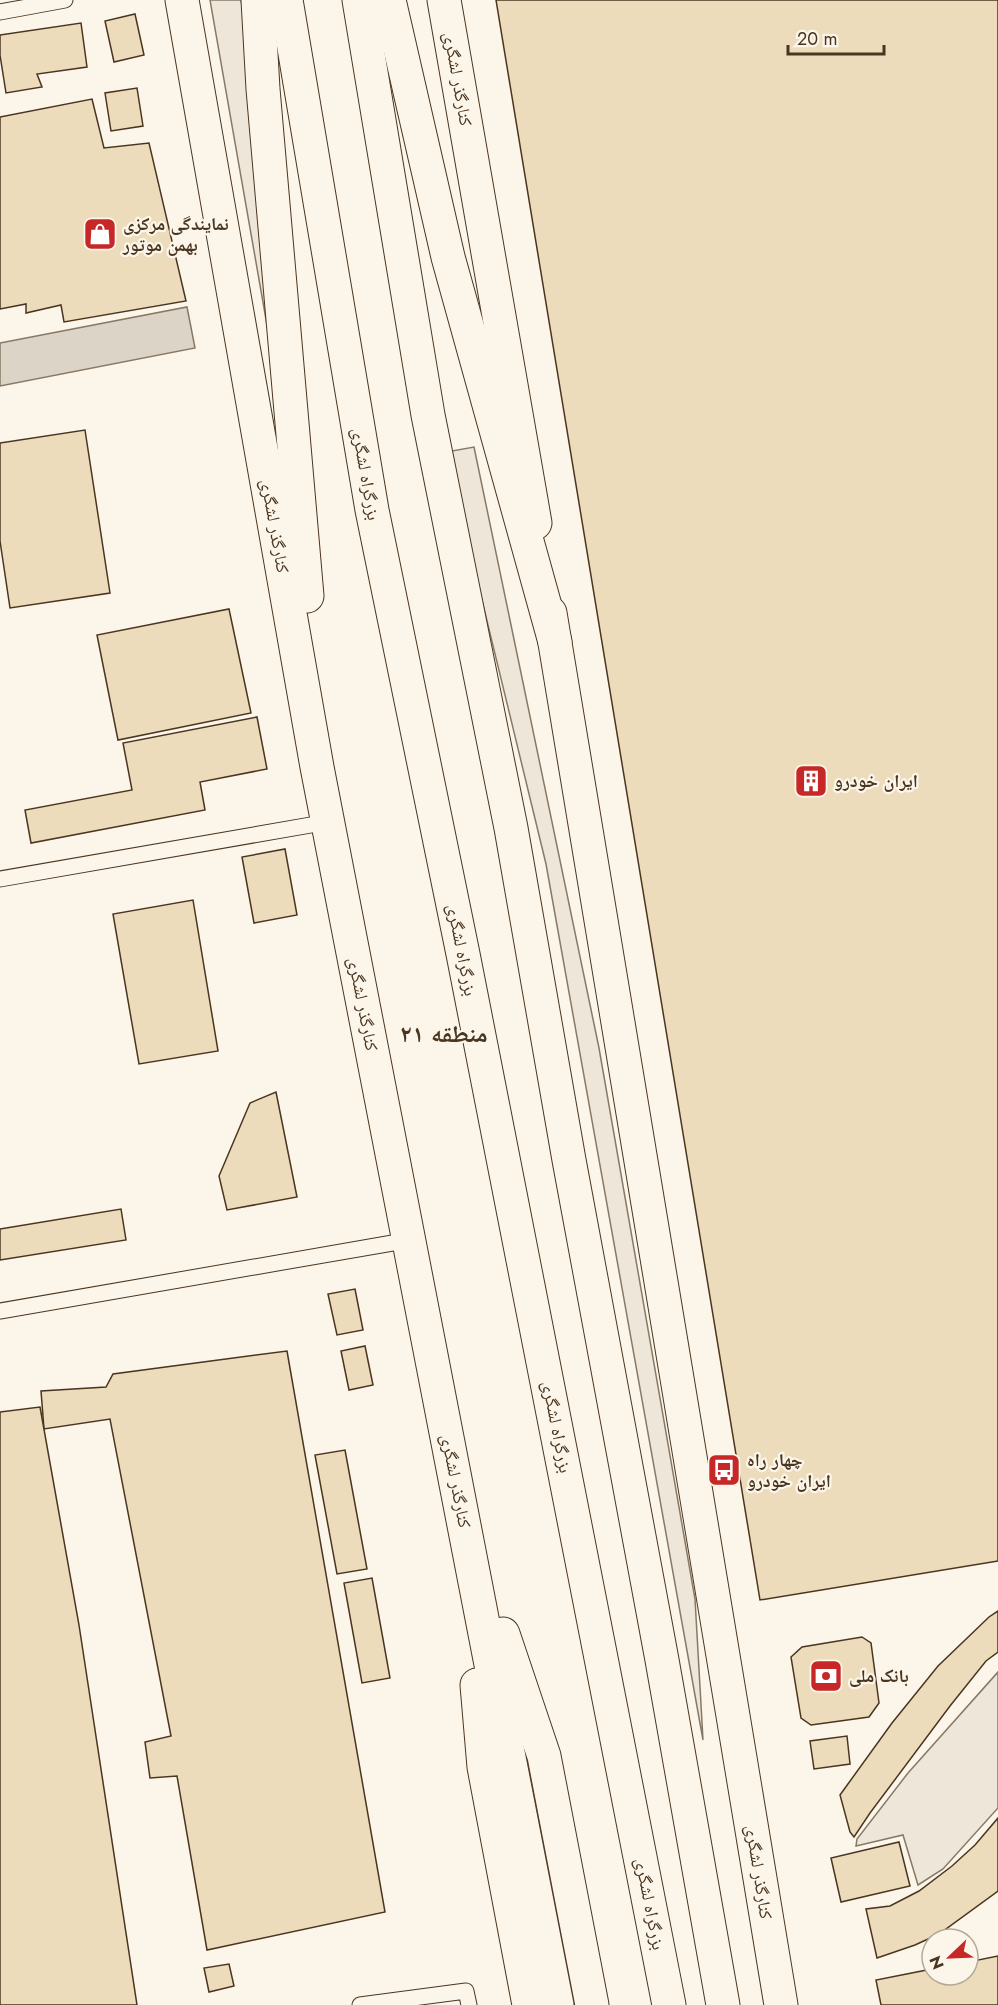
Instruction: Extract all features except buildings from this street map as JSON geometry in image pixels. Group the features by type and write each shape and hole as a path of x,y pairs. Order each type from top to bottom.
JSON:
{"main road":[{"name":"کنارگذر لشگری","path":"183,0 317,767 557,2005"},
{"path":"258,0 263,89 310,636 317,767"},
{"name":"بزرگراه لشگری","path":"286,0 372,510 602,1653 669,2005"},
{"path":"359,0 428,415 511,828 568,1160 662,1660 723,2005"},
{"path":"388,0 448,257 555,642"},
{"name":"کنارگذر لشگری","path":"444,0 555,642 781,2005"},
{"path":"461,1507 484,1767 528,2005"},
{"path":"461,1507 544,1755 592,2005"},
{"path":"770,1943 788,2005"}],"lane":[{"path":"0,12 65,0"},
{"path":"0,879 328,822"},
{"path":"0,1311 410,1240"},
{"path":"360,2005 466,1991 469,2005"}],"shaded area":[{"path":"210,0 241,0 254,80 281,405"},
{"path":"187,307 195,348 0,386 0,343"},
{"path":"474,447 599,1048 695,1599 703,1740 546,864 446,452"},
{"path":"998,1672 998,1808 943,1869 918,1885 903,1835 856,1846 857,1839 908,1773"}],"place":[{"name":"نمایندگی مرکزی بهمن موتور","path":"100,234"},
{"name":"ایران خودرو","path":"811,781"},
{"name":"چهار راه ایران خودرو","path":"724,1470"},
{"name":"بانک ملی","path":"826,1676"}],"district":[{"name":"منطقه ۲۱","path":"444,1034"}]}
